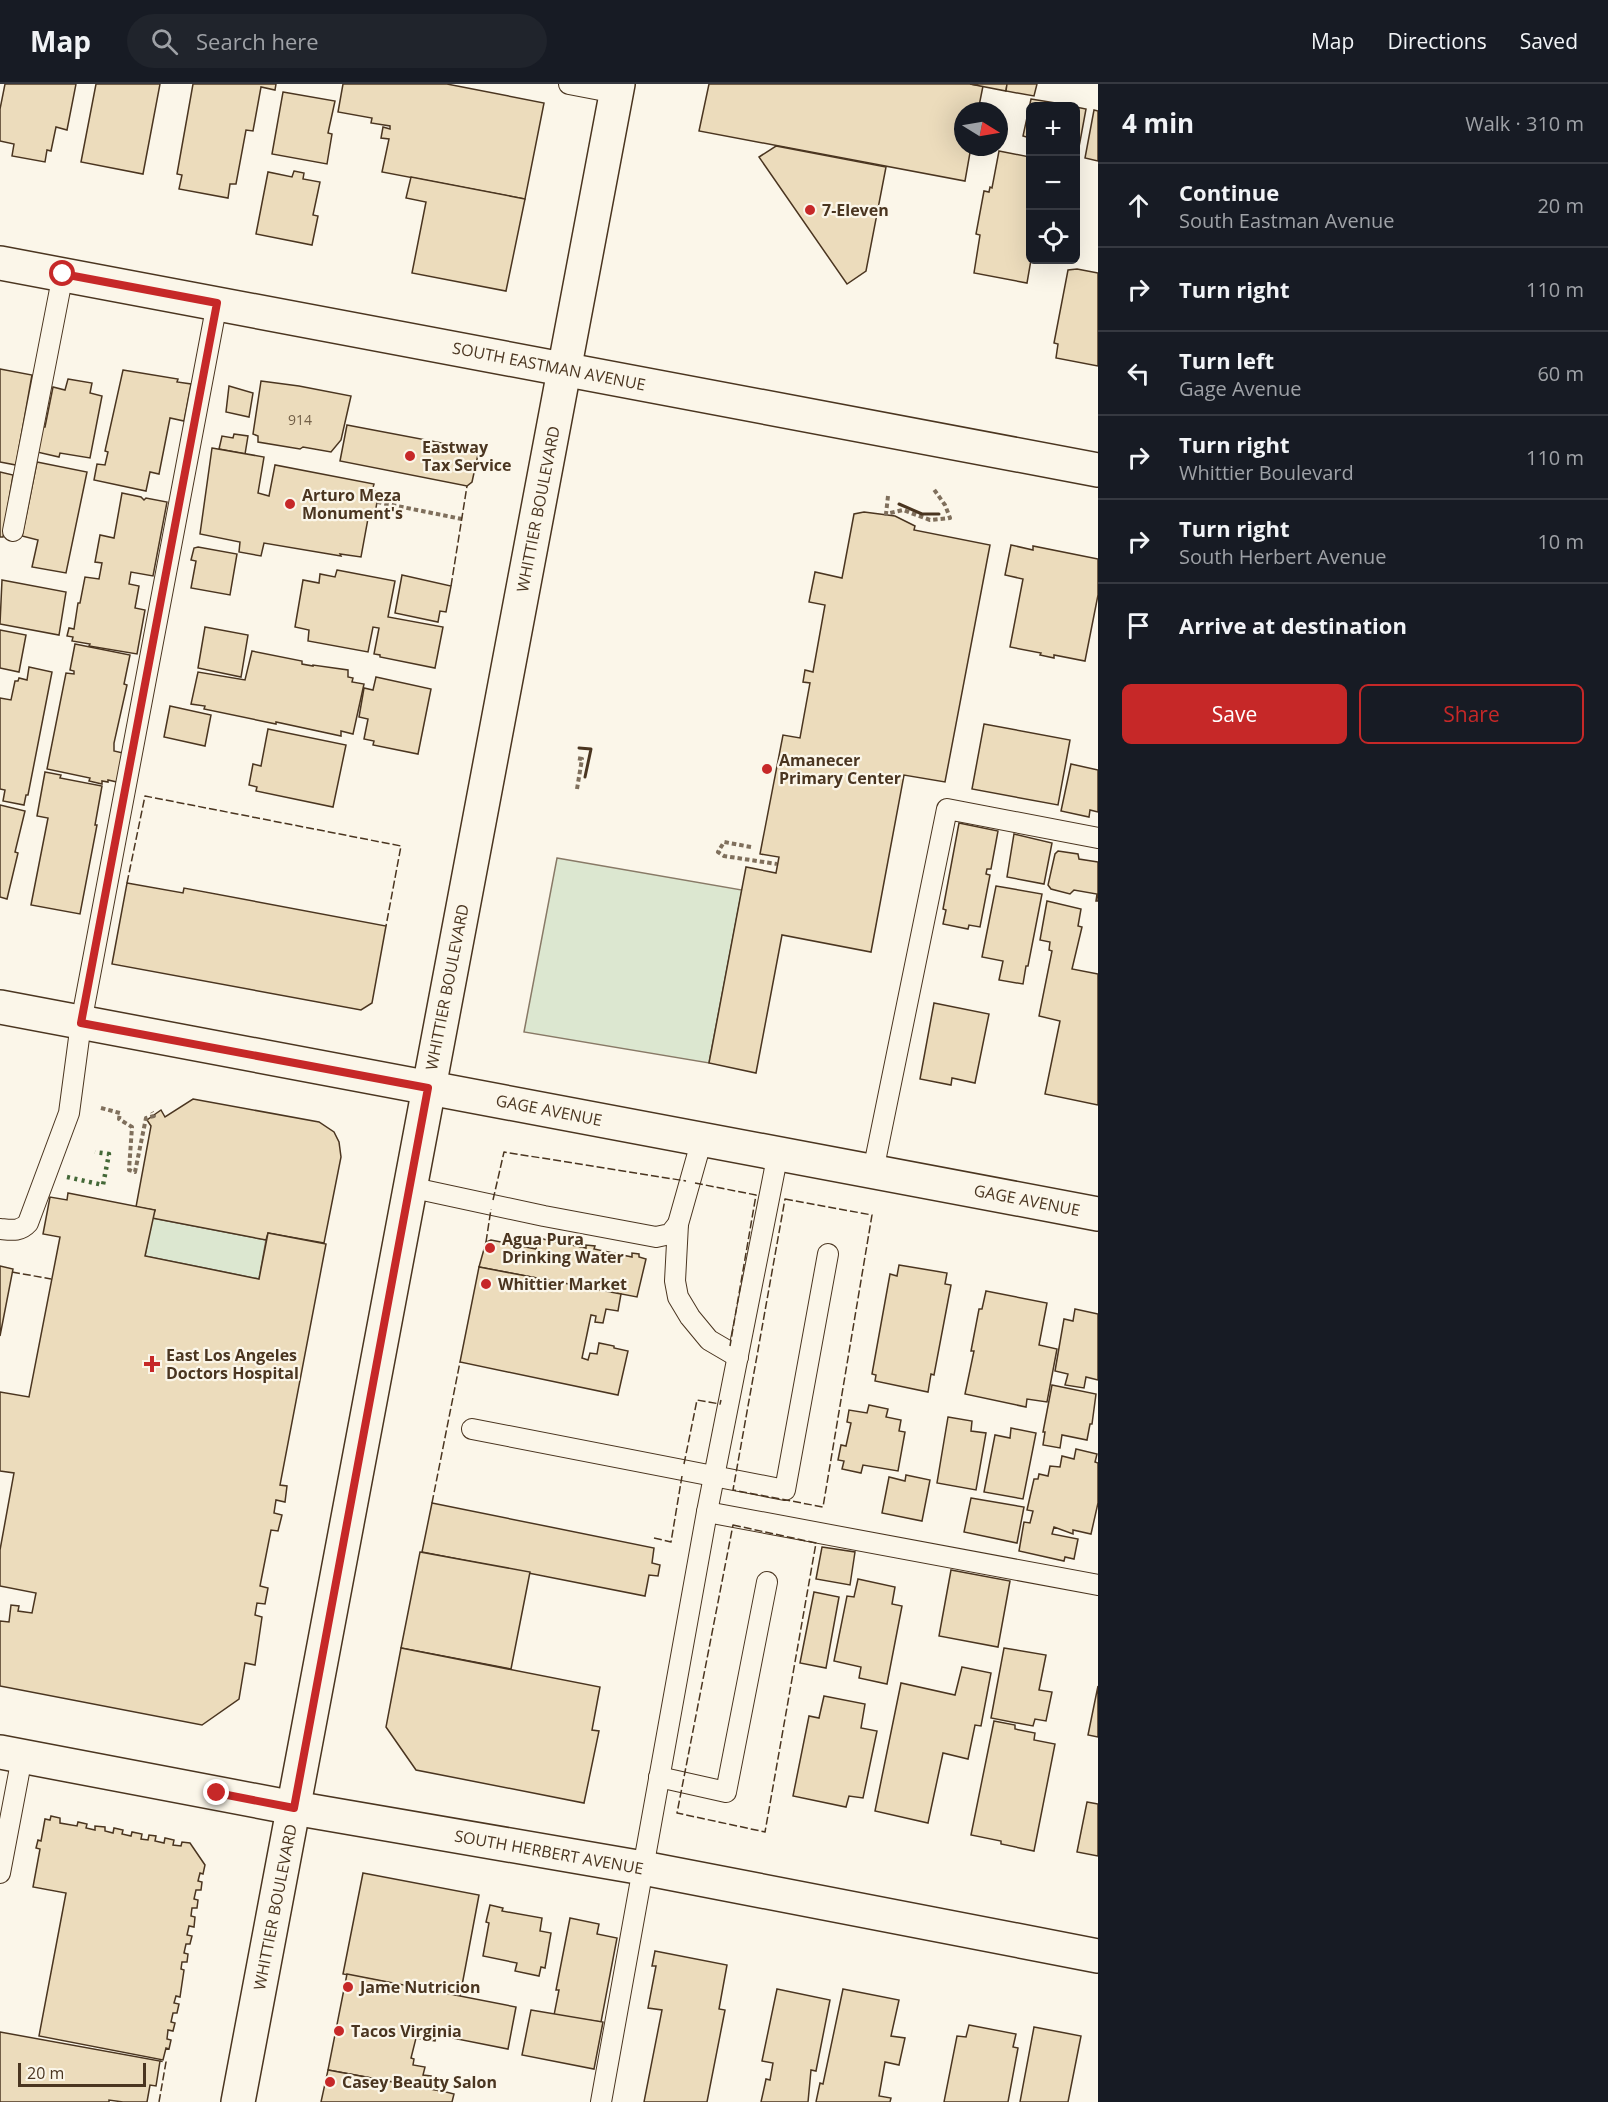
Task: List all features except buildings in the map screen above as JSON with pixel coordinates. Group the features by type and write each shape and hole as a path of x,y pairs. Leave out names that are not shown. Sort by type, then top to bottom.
{"street":[{"name":"WHITTIER BOULEVARD","path":"238,2102 617,89"},
{"name":"SOUTH EASTMAN AVENUE","path":"0,263 1098,470"},
{"name":"GAGE AVENUE","path":"0,1007 1098,1214"},
{"name":"SOUTH HERBERT AVENUE","path":"11,1754 294,1808 643,1868 1098,1956"}],"lane":[{"path":"569,84 617,89"},
{"path":"13,531 63,274"},
{"path":"0,1228 15,1231 28,1223 69,1113 81,1023 217,303"},
{"path":"873,1171 947,809 1098,838"},
{"path":"702,1139 678,1224 675,1281 678,1298 709,1340 738,1357"},
{"path":"601,2102 707,1512 778,1153"},
{"path":"409,1187 656,1237 670,1234 678,1224"},
{"path":"472,1429 785,1490 828,1254"},
{"path":"707,1512 1098,1585"},
{"path":"659,1777 726,1792 767,1582"},
{"path":"0,1873 11,1754"}],"path":[{"path":"888,496 886,514 903,510 930,520 950,518 945,505 933,488"},
{"path":"377,502 462,519"},
{"path":"577,758 582,759 577,789"},
{"path":"751,847 724,842 718,852 724,856 777,864"},
{"path":"98,1108 120,1113 120,1119 132,1127 129,1170 135,1172 146,1118 154,1116 152,1112"}],"green space":[{"path":"557,858 742,890 709,1063 524,1032"},
{"path":"152,1218 266,1240 259,1279 145,1256"}],"hedge":[{"path":"67,1177 103,1185 109,1154 95,1152"}],"fence":[{"path":"451,586 467,486"},
{"path":"127,883 145,796 401,846 386,926"},
{"path":"493,1200 504,1152 686,1181"},
{"path":"695,1183 756,1195 730,1346"},
{"path":"785,1199 872,1215 823,1507 733,1490 785,1199"},
{"path":"486,1242 491,1209"},
{"path":"12,1272 51,1279"},
{"path":"432,1503 460,1362"},
{"path":"684,1464 697,1400 720,1404 721,1400"},
{"path":"654,1538 671,1542 682,1476"},
{"path":"733,1525 816,1543 765,1832 677,1813 733,1525"},
{"path":"159,2102 166,2062 160,2061"}],"wall":[{"path":"899,504 922,514 939,514"},
{"path":"579,748 591,749 585,777"}],"place":[{"name":"7-Eleven","path":"810,210"},
{"name":"Eastway Tax Service","path":"410,456"},
{"name":"Arturo Meza Monument's","path":"290,504"},
{"name":"Amanecer Primary Center","path":"767,769"},
{"name":"Agua Pura Drinking Water","path":"490,1248"},
{"name":"Whittier Market","path":"486,1284"},
{"name":"East Los Angeles Doctors Hospital","path":"152,1364"},
{"name":"Jame Nutricion","path":"348,1987"},
{"name":"Tacos Virginia","path":"339,2031"},
{"name":"Casey Beauty Salon","path":"330,2082"}],"route":[{"path":"63,274 217,303 81,1023 428,1088 294,1808 217,1793"}]}
